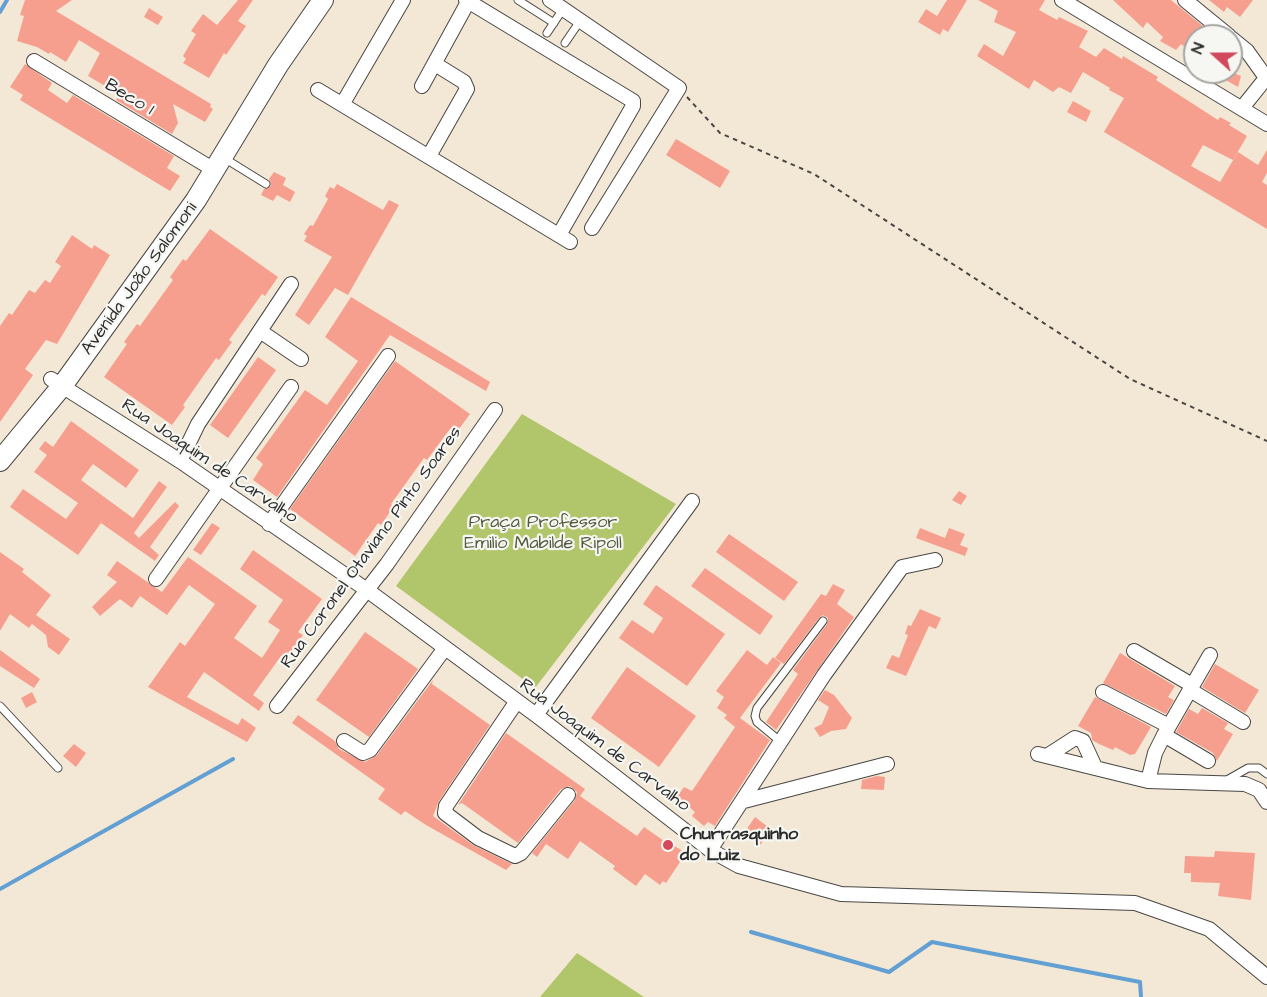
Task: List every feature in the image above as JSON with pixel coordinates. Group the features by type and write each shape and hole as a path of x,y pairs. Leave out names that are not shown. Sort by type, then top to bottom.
{"main road":[{"name":"Avenida João Salomoni","path":"0,460 215,162 323,0"}],"street":[{"path":"343,103 403,0"},
{"path":"550,0 679,88 592,228"},
{"path":"1062,0 1267,123"},
{"path":"1185,0 1214,24"},
{"path":"318,90 564,238 633,104 630,97 562,49 547,33 467,1 422,86"},
{"path":"1242,108 1266,78 1243,48"},
{"name":"Beco 1","path":"34,61 215,162"},
{"path":"429,156 467,89 464,82 435,64"},
{"path":"180,461 198,424 291,284"},
{"path":"260,331 301,358"},
{"path":"269,524 388,356"},
{"name":"Rua Joaquim de Carvalho","path":"57,383 180,461 367,590 536,715 710,850 739,866 841,894 1135,903 1209,929 1267,977"},
{"path":"156,579 291,387"},
{"name":"Rua Coronel Otaviano Pinto Soares","path":"277,706 367,590 495,410"},
{"path":"536,715 692,501"},
{"path":"710,850 824,675 902,567 935,561"},
{"path":"344,741 363,753 370,750 445,648"},
{"path":"1134,651 1243,722"},
{"path":"1148,781 1155,753 1210,655"},
{"path":"1103,692 1166,731 1208,761"},
{"path":"517,701 446,806 445,813 478,838 515,856 521,854 568,795"},
{"path":"1095,767 1083,741 1075,738 1042,755 1148,781 1245,784 1258,790 1267,802"},
{"path":"744,801 887,764"}],"lane":[{"path":"518,0 547,33 563,9"},
{"path":"562,49 580,21"},
{"path":"215,162 266,184"},
{"path":"781,742 757,722 755,716 757,708 823,621"},
{"path":"0,706 58,768"},
{"path":"1224,782 1248,768 1259,768 1267,774"}],"path":[{"path":"679,88 720,133 814,174 1130,379 1267,441"}],"green space":[{"name":"Praça Professor Emilio Mabilde Ripoll","path":"522,414 676,504 535,688 396,586"},
{"path":"577,953 644,997 540,997"}],"building":[{"path":"25,0 72,0 56,11 211,104 210,107 213,109 205,122 173,104 178,123 172,134 116,100 119,94 88,76 100,53 79,40 66,62 50,52 49,54 37,47 17,41 24,16 20,15"},
{"path":"238,0 253,0 238,21 246,26 226,55 224,53 209,78 183,63 186,59 183,56 196,34 191,31 203,14 217,25"},
{"path":"947,0 967,0 948,32 943,29 940,35 918,22 926,9 937,16"},
{"path":"978,0 1045,0 1039,10 1057,20 1059,17 1088,31 1079,47 1096,57 1104,48 1122,59 1123,56 1158,77 1156,80 1218,120 1220,117 1231,123 1229,125 1247,136 1233,160 1203,145 1191,166 1220,182 1238,152 1258,165 1267,150 1267,173 1262,182 1267,185 1267,229 1104,132 1124,98 1109,90 1110,88 1083,72 1071,93 1059,87 1053,92 1034,80 1029,89 977,56 984,44 1003,56 1016,32 994,22 998,11"},
{"path":"1113,0 1171,0 1200,24 1183,24 1183,46 1181,44 1176,50 1160,41 1163,37 1147,22 1143,28"},
{"path":"1209,0 1253,0 1240,17 1227,7 1224,12"},
{"path":"149,8 163,17 158,25 144,17"},
{"path":"25,64 52,83 48,90 67,103 73,95 174,156 167,168 180,176 170,191 20,100 23,95 10,87"},
{"path":"1073,101 1091,111 1086,122 1067,112"},
{"path":"676,139 730,171 720,188 666,155"},
{"path":"274,172 286,178 283,185 295,192 290,202 277,195 273,201 261,195 264,189 271,186 269,179"},
{"path":"337,184 383,210 389,200 399,205 348,295 335,288 309,325 295,315 332,257 304,241 307,236 304,234 310,225 313,226 328,199 325,196 330,187 334,189"},
{"path":"210,229 278,277 265,296 262,294 229,340 232,342 219,360 216,358 172,425 104,377 127,344 124,342 137,324 140,326 173,280 170,277 183,259 186,261"},
{"path":"72,235 92,249 94,245 110,255 57,344 46,340 25,369 33,375 0,422 0,326 9,313 12,315 29,290 35,293 45,280 50,283 61,266 55,262"},
{"path":"351,297 490,382 486,391 390,335 277,497 253,480 263,464 256,458 305,390 327,405 358,361 325,337"},
{"path":"258,357 276,370 228,438 210,425"},
{"path":"395,361 470,414 456,433 450,429 427,460 424,458 391,504 394,506 381,525 378,523 355,556 290,509"},
{"path":"71,421 139,470 126,488 93,464 81,480 133,518 159,481 167,487 134,533 139,538 175,502 179,506 150,547 159,555 155,561 101,523 78,555 10,507 23,489 66,519 78,503 34,472 47,455 39,449 45,441 53,447"},
{"path":"959,491 967,496 961,505 952,500"},
{"path":"212,523 220,528 201,555 193,550"},
{"path":"920,528 945,538 949,528 965,534 960,545 968,548 965,556 916,538"},
{"path":"729,534 798,582 784,601 716,552"},
{"path":"253,550 322,599 298,632 303,635 286,659 281,656 253,695 264,703 259,711 204,672 187,697 238,725 242,718 256,728 247,742 148,687 180,642 185,646 215,604 189,585 167,615 140,596 132,608 120,599 100,616 92,607 117,582 107,575 117,561 162,592 188,557 257,606 234,638 262,658 280,630 268,622 283,600 240,569"},
{"path":"0,552 24,569 22,572 51,595 36,615 70,639 59,655 48,647 46,635 32,624 29,628 10,614 0,631"},
{"path":"705,568 773,616 760,635 691,586"},
{"path":"833,584 845,590 837,604 854,617 776,730 766,722 798,674 793,670 827,624 828,618 823,615 819,618 784,664 775,658 821,594 826,596"},
{"path":"656,585 725,634 687,686 619,638 632,620 653,634 663,618 643,604"},
{"path":"920,609 941,618 936,629 929,626 906,676 886,668 892,655 899,658 908,635 905,634 908,625 911,626"},
{"path":"365,632 418,669 369,737 316,700"},
{"path":"0,650 40,679 34,688 0,666"},
{"path":"747,650 767,665 773,657 781,663 740,718 770,740 715,826 708,822 704,826 692,816 695,812 677,797 684,787 692,791 735,727 724,718 727,715 717,708 724,697 716,691"},
{"path":"1120,653 1175,686 1168,697 1174,700 1166,714 1103,683"},
{"path":"1215,664 1259,690 1245,713 1202,687"},
{"path":"627,667 696,716 659,767 591,718"},
{"path":"433,680 432,684 490,725 439,801 433,816 473,845 512,864 506,870 405,811 401,815 378,799 385,789 292,723 298,715 335,741 339,749 365,762 377,755"},
{"path":"825,690 834,695 852,718 846,729 831,731 820,737 814,728 822,724 829,707 818,700"},
{"path":"32,692 37,702 26,708 21,698"},
{"path":"1095,697 1151,727 1135,754 1130,755 1115,747 1113,750 1099,744 1092,740 1091,733 1078,726"},
{"path":"1202,708 1228,723 1224,729 1233,734 1217,761 1213,753 1176,732 1189,709 1198,714"},
{"path":"506,733 585,789 580,796 637,836 644,827 686,853 666,883 663,881 660,885 645,874 636,886 613,869 615,866 580,841 568,859 546,844 537,857 532,853 575,800 577,792 570,786 561,789 518,843 462,803 458,805"},
{"path":"74,744 86,753 76,767 63,756"},
{"path":"877,776 885,777 884,790 861,789 862,780"},
{"path":"755,817 772,830 760,845 744,833"},
{"path":"1215,851 1255,853 1251,900 1218,896 1220,883 1191,882 1191,873 1184,873 1185,856 1214,857"}],"waterway":[{"path":"0,12 7,0"},
{"path":"0,889 233,759"},
{"path":"751,932 889,972 932,942 1140,982 1141,997"}],"place":[{"name":"Churrasquinho do Luiz","path":"668,845"}]}
